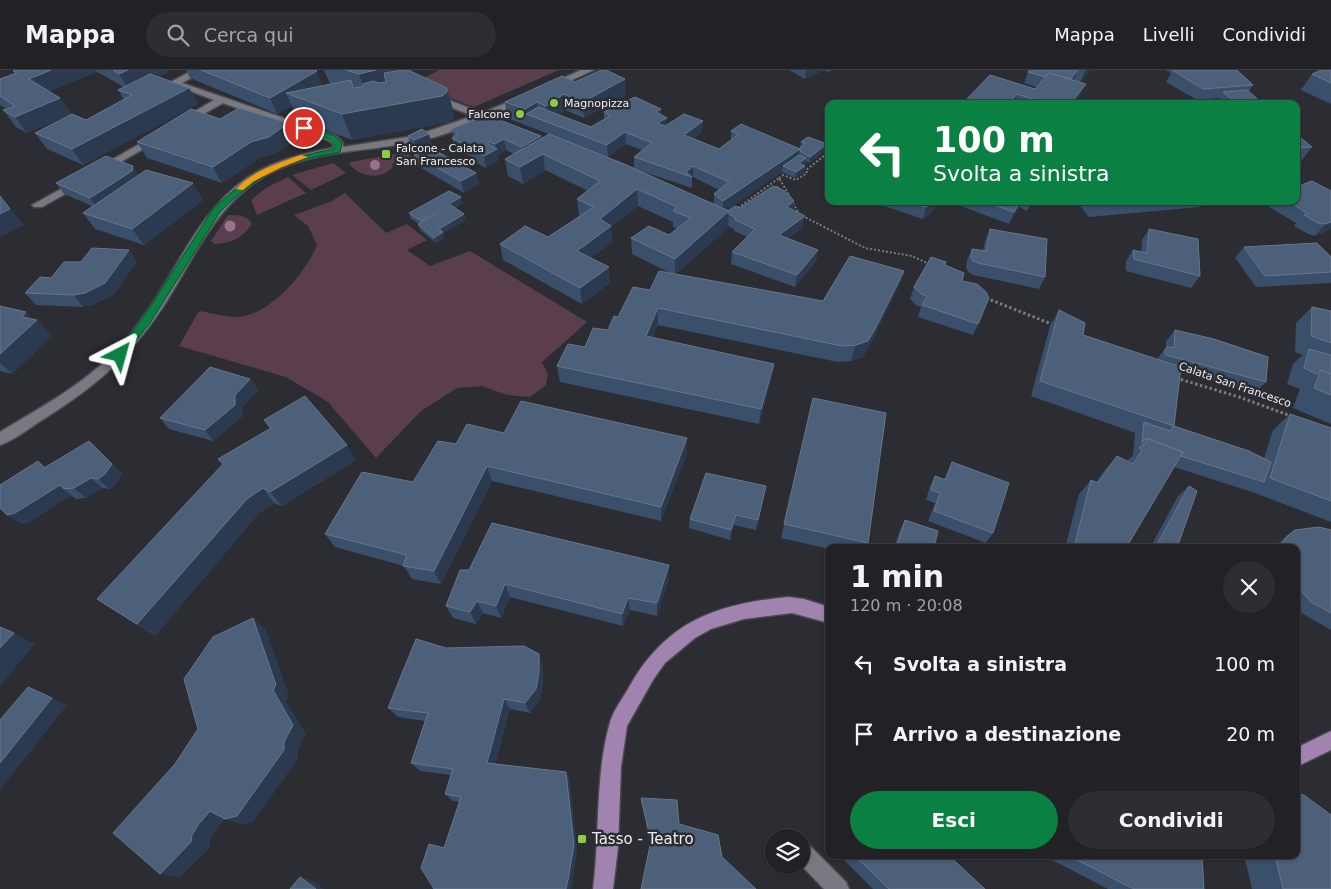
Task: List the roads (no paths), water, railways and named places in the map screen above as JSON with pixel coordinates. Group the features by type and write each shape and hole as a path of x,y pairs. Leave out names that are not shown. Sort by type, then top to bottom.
{"main road":[{"path":"603,889 608,862 609,793 618,724 641,682 658,658 678,640 702,623 740,610 797,605 825,614"},
{"path":"1300,756 1331,740"}],"street":[{"path":"200,70 174,83 332,138 338,143 338,151"},
{"path":"0,439 93,380 120,355 147,321 216,210 252,180 279,165 302,157 413,140 446,131 589,70"},
{"path":"425,94 495,121"},
{"path":"38,205 223,99"},
{"path":"810,860 839,889"}],"place":[{"name":"Magnopizza","path":"554,103"},
{"name":"Falcone","path":"520,114"},
{"name":"Falcone - Calata San Francesco","path":"386,154"},
{"name":"Tasso - Teatro","path":"582,839"}]}
